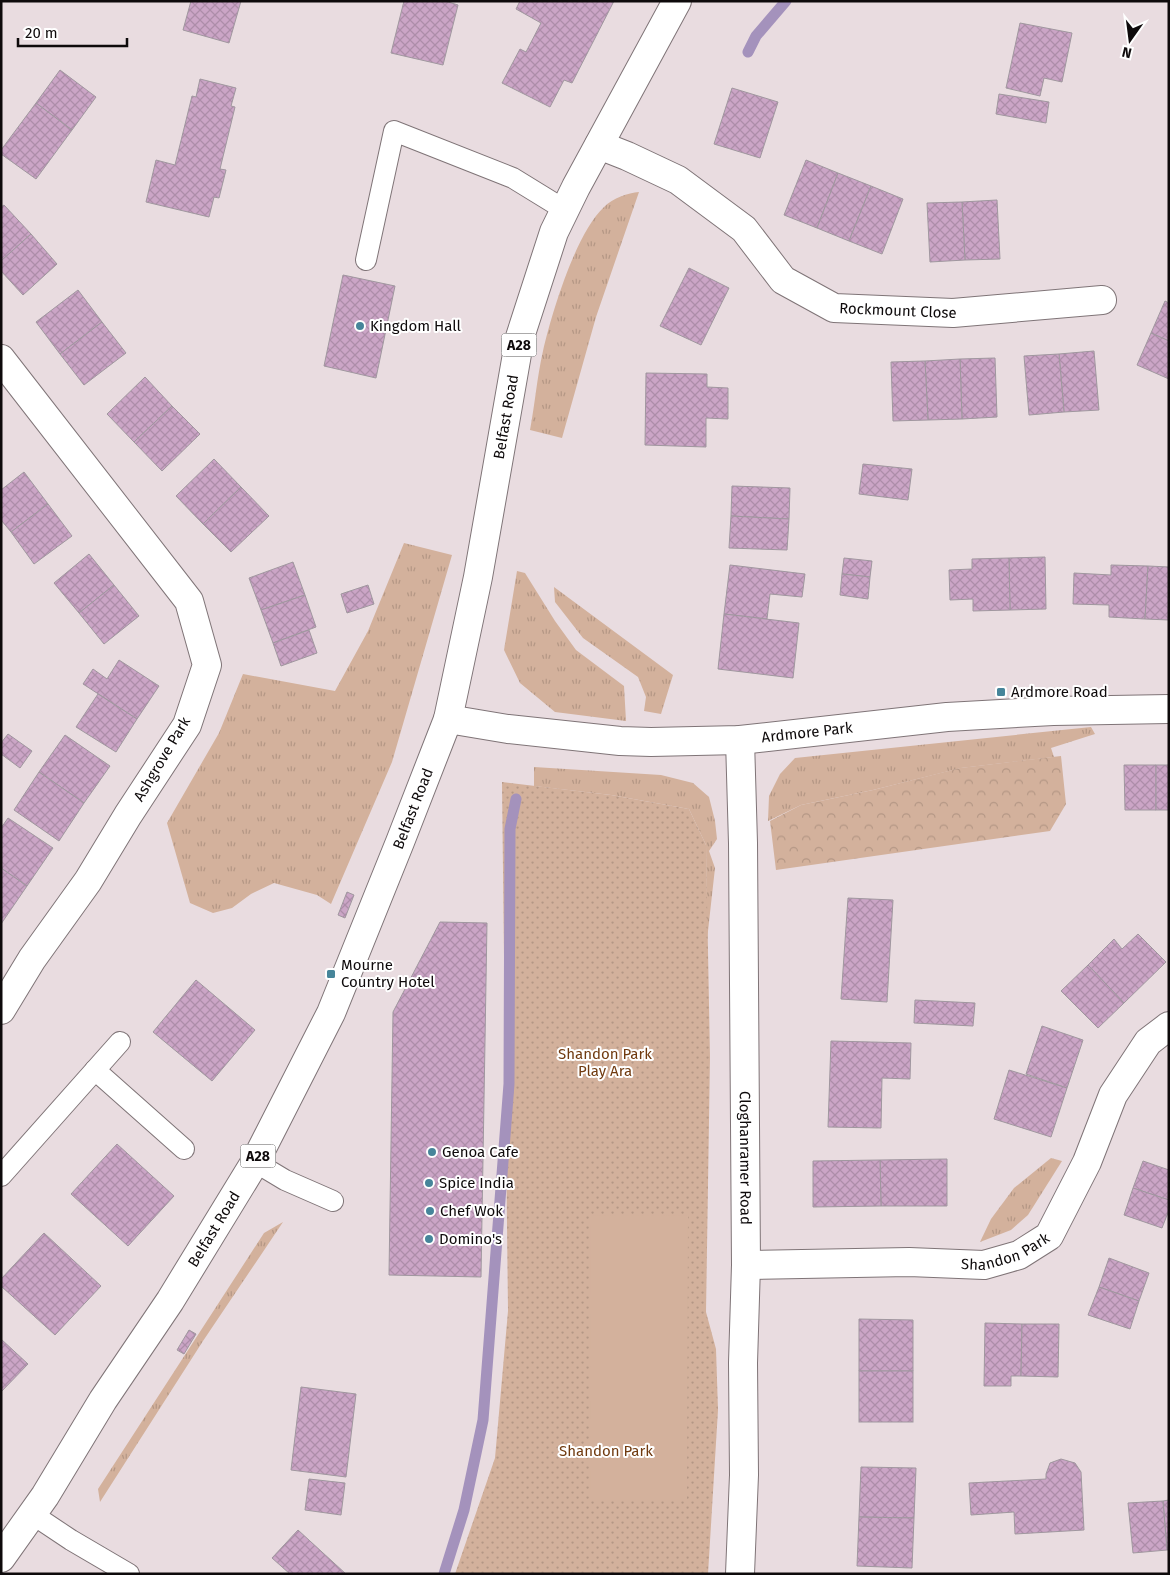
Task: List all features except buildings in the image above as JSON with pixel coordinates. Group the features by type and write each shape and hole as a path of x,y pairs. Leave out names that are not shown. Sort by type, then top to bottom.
{"main road":[{"name":"Belfast Road","path":"1,1558 32,1514 103,1400 170,1301 254,1162 331,1013 448,719 478,577 520,338 554,232 564,210 677,1"},
{"name":"Rockmount Close","path":"599,145 678,180 744,229 783,280 834,308 953,313 1102,300"},
{"name":"Ashgrove Park","path":"1,359 189,601 207,665 187,725 88,880 32,959 1,1010"},
{"name":"Ardmore Park","path":"448,719 508,729 620,741 651,742 740,740 947,717 1052,711 1169,709"},
{"name":"Cloghanramer Road","path":"740,740 743,852 746,1266 743,1362 744,1475 740,1574"},
{"name":"Shandon Park","path":"746,1266 909,1262 984,1264 1020,1255 1050,1236 1087,1162 1114,1095 1148,1042 1169,1026"}],"lane":[{"path":"366,260 394,131 513,178 564,210"},
{"path":"1,1176 120,1042"},
{"path":"95,1070 184,1148"},
{"path":"254,1162 285,1180 333,1201"},
{"path":"32,1514 129,1574"}],"green space":[{"path":"639,192 596,317 562,438 530,430 539,371 547,335 566,274 575,254 584,235 604,207 621,196"},
{"path":"404,543 452,555 392,762 331,904 317,895 274,883 251,894 232,908 213,913 190,903 167,823 219,733 243,674 335,691 368,631"},
{"path":"517,571 525,573 576,650 624,686 626,721 555,712 520,683 504,650"},
{"path":"554,587 673,675 661,714 644,711 646,697 638,677 583,638 555,602"},
{"path":"1091,727 1095,734 1051,748 1054,757 961,768 873,790 801,805 768,821 769,796 780,774 795,758"},
{"path":"1061,756 1066,804 1050,831 776,870 770,821 801,805 873,790 960,768"},
{"path":"534,767 661,775 693,783 709,797 717,839 709,851 715,868 707,940 706,845 689,809 611,795 534,786"},
{"name":"Shandon Park","path":"502,782 611,795 689,809 706,845 710,1057 706,1312 716,1349 718,1410 708,1574 455,1574 495,1458 508,1311"},
{"path":"1051,1158 1062,1161 1028,1215 1011,1230 980,1242 991,1219 1014,1188"},
{"path":"688,1215 687,1499 590,1499 591,1216"},
{"path":"283,1222 203,1341 100,1502 98,1489 264,1233"}],"waterway":[{"path":"748,52 756,36 786,1"},
{"path":"444,1574 464,1510 483,1420 509,1084 510,829 516,799"}],"place":[{"name":"Kingdom Hall","path":"360,326"},
{"name":"Ardmore Road","path":"1001,692"},
{"name":"Mourne Country Hotel","path":"331,974"},
{"name":"Genoa Cafe","path":"432,1152"},
{"name":"Spice India","path":"429,1183"},
{"name":"Chef Wok","path":"430,1211"},
{"name":"Domino's","path":"429,1239"}],"park label":[{"name":"Shandon Park Play Ara","path":"605,1062"}]}
